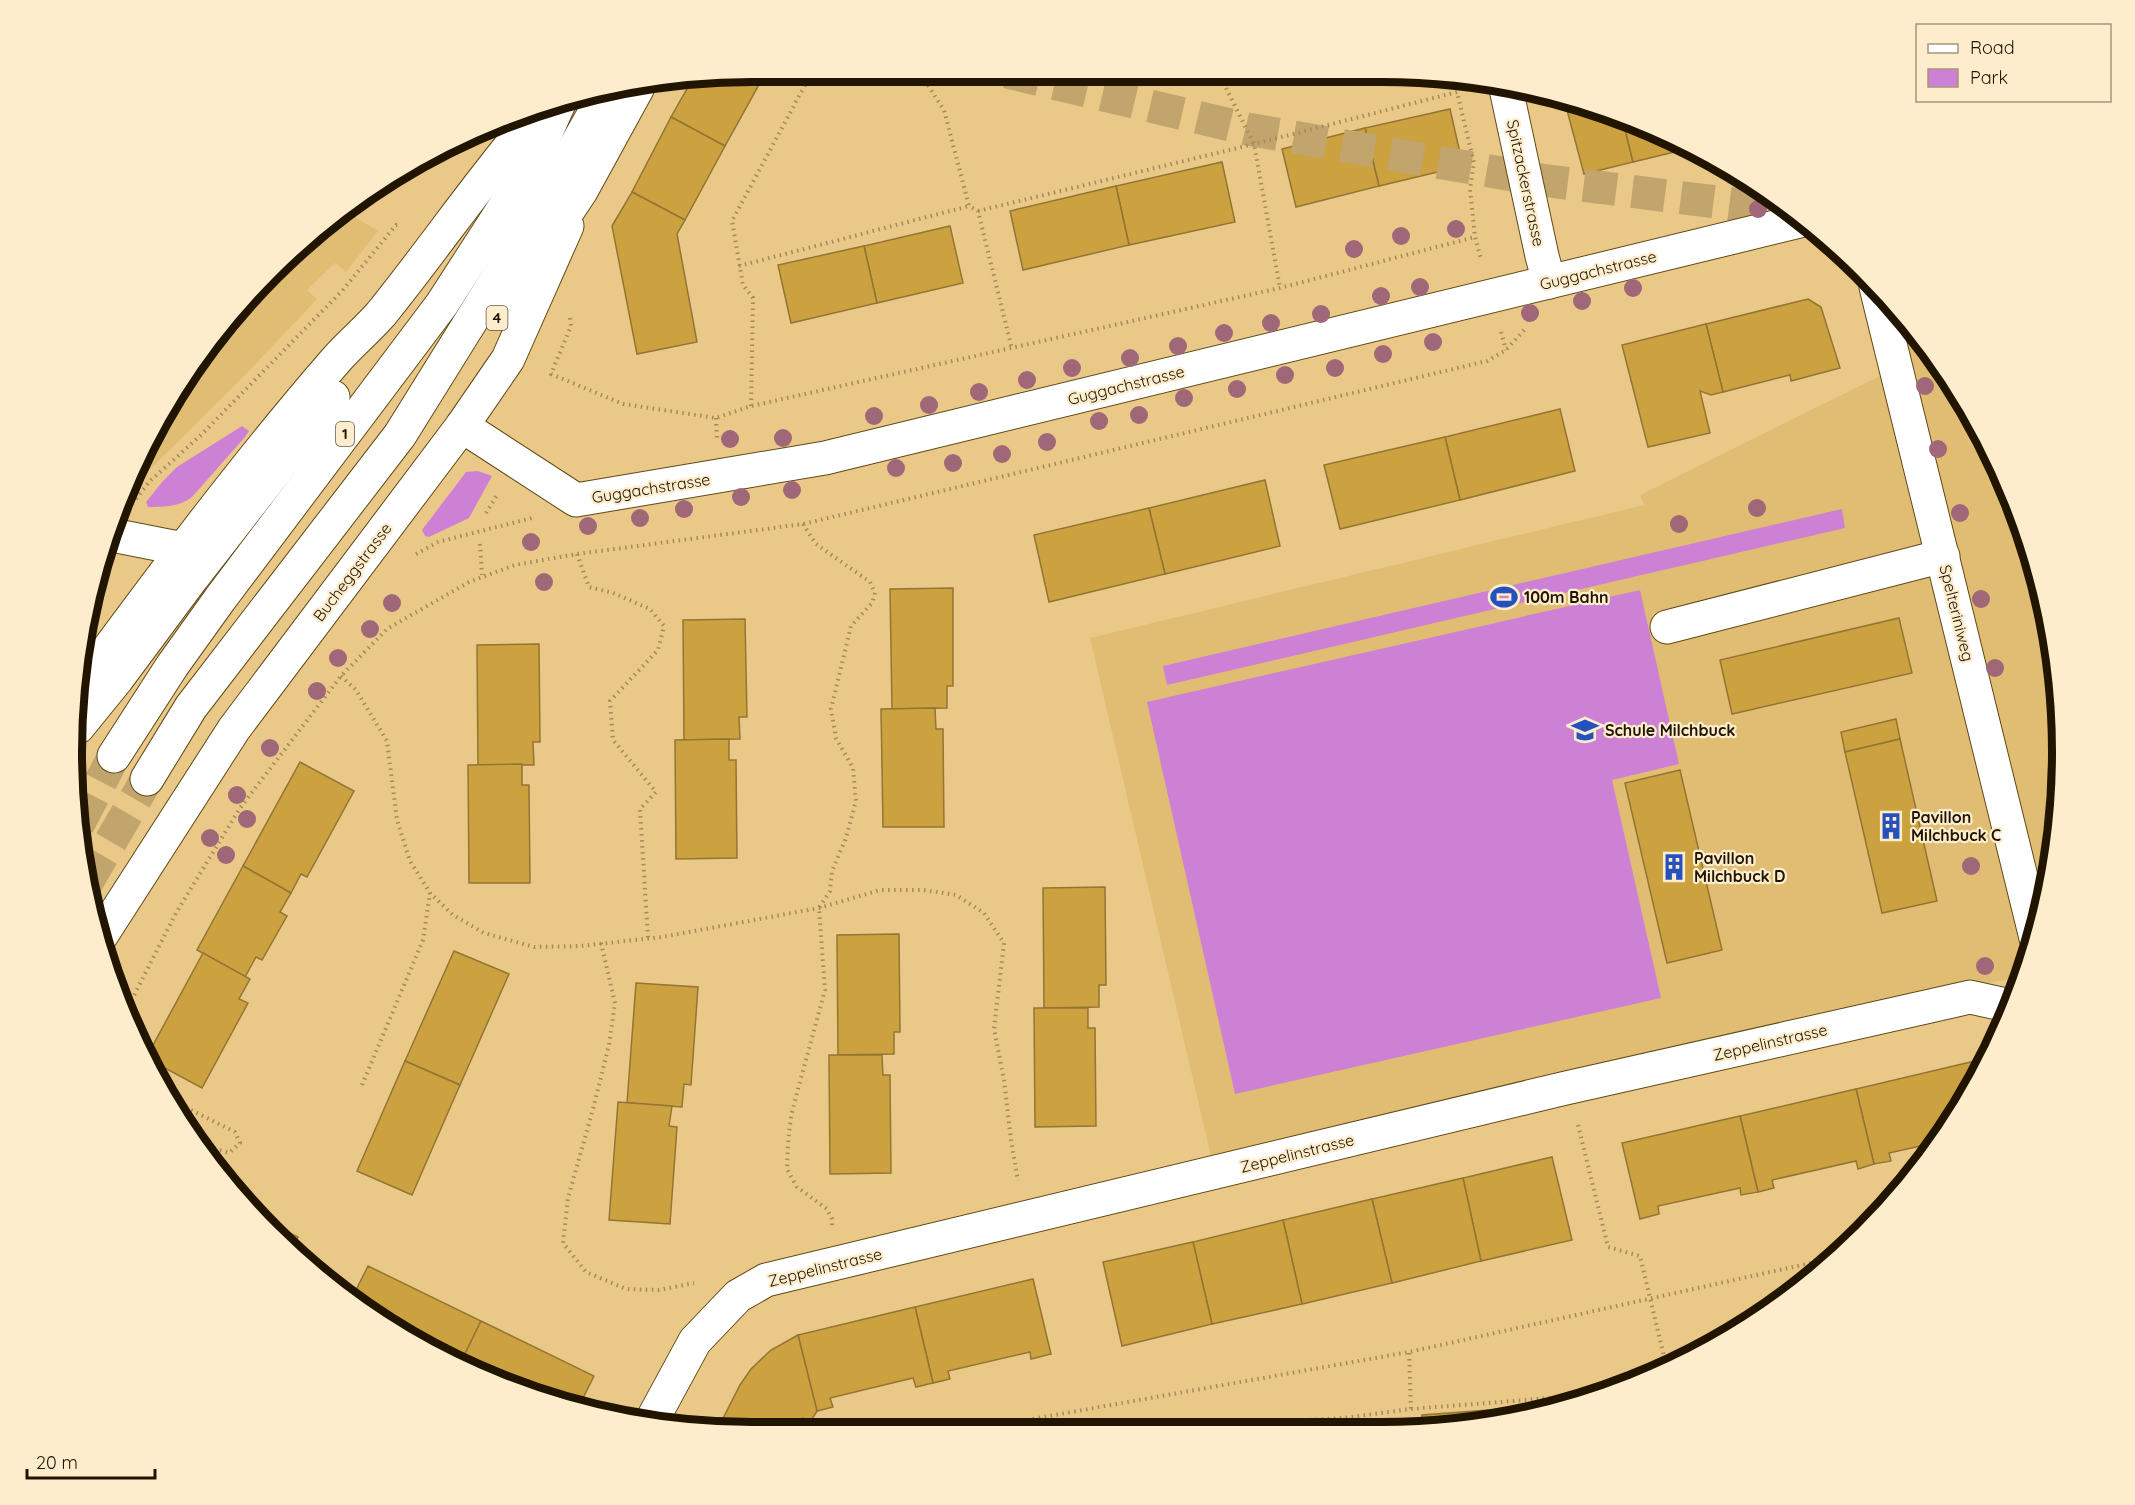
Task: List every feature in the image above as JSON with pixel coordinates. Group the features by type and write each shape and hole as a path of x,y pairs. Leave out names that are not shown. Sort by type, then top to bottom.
{"street":[{"name":"4","path":"400,435 492,324 581,191 635,93"},
{"name":"Spitzackerstrasse","path":"1507,94 1549,282"},
{"path":"147,778 191,707 400,435 535,218 602,100"},
{"name":"1","path":"114,756 172,666 220,599 442,304 531,166 555,112"},
{"path":"87,677 183,549 338,358 380,316 510,143 531,120"},
{"name":"Bucheggstrasse","path":"106,928 234,729 462,426 508,359 558,249 581,191"},
{"name":"Guggachstrasse","path":"462,426 576,500 825,458 1791,222"},
{"name":"Spelteriniweg","path":"1881,305 2032,920"},
{"path":"83,720 364,356 380,316"},
{"path":"118,536 183,549"},
{"path":"1667,627 1943,556"},
{"name":"Zeppelinstrasse","path":"655,1415 694,1341 738,1296 766,1280 1554,1091 1970,997 2003,1004"}],"path":[{"path":"750,406 753,298 743,285 732,221 807,82"},
{"path":"926,82 944,110 969,206"},
{"path":"1223,82 1254,144 1280,288"},
{"path":"739,266 969,206 978,211 1457,92 1474,163 1470,189 1475,237 1481,259"},
{"path":"978,211 1012,349"},
{"path":"131,507 149,482 200,436 342,291 396,225"},
{"path":"571,326 551,374 622,404 716,418 750,406 1280,288 1475,237"},
{"path":"131,1001 176,913 240,808 341,676 387,629 482,575 515,565 577,554 803,524 1487,361 1506,350 1528,327"},
{"path":"409,558 438,542 542,516 576,500"},
{"path":"803,524 816,544 870,582 875,593 872,603 851,626 831,709 836,738 853,768 856,801 846,838 832,871 830,891 819,908 825,990 791,1116 788,1169 797,1187 827,1209 832,1219 832,1228"},
{"path":"480,544 482,575"},
{"path":"577,554 589,587 613,592 650,609 664,626 658,650 610,701 613,740 656,792 640,809 648,938"},
{"path":"341,676 356,690 387,741 397,820 410,861 430,893 453,915 484,933 534,947 580,946 648,938 819,908 880,890 924,890 956,895 984,913 1004,943 994,1029 1019,1182"},
{"path":"362,1085 423,940 430,893"},
{"path":"601,943 615,1003 607,1055 567,1198 563,1243 586,1272 626,1289 659,1290 702,1280"},
{"path":"183,1106 235,1132 240,1143 229,1153 212,1148"},
{"path":"1576,1115 1608,1247 1640,1256 1665,1359"},
{"path":"1013,1422 1409,1353 1817,1262"},
{"path":"1409,1353 1411,1409"},
{"path":"1266,1422 1344,1418 1411,1409 1567,1397"},
{"path":"1344,1418 1344,1422"}],"shaded area":[{"path":"352,216 378,231 346,272 335,263 307,290 317,299 243,377 143,476 172,417 195,380 249,311 279,279"},
{"name":"Schule Milchbuck","path":"1903,332 1940,380 1983,456 2017,537 2040,622 2051,709 2051,796 2040,883 2030,926 2013,979 1953,989 1212,1161 1090,638 1644,505 1640,495 1910,361"}],"green space":[{"path":"242,426 249,431 245,437 192,497 177,505 148,507 146,502 177,467"},
{"path":"478,471 492,476 469,518 429,537 425,536 422,530 466,472"},
{"name":"100m Bahn","path":"1842,509 1845,528 1167,685 1163,666"},
{"path":"1640,590 1679,764 1612,780 1661,998 1235,1094 1147,702"}],"building":[{"path":"760,82 725,146 671,117 689,86"},
{"path":"1450,109 1463,166 1379,186 1365,128"},
{"path":"1567,110 1598,118 1625,128 1633,162 1584,174"},
{"path":"671,117 725,146 685,220 632,192"},
{"path":"1365,128 1379,186 1296,207 1282,149"},
{"path":"1625,128 1677,151 1633,162"},
{"path":"1222,162 1235,222 1129,245 1116,186"},
{"path":"1116,186 1129,245 1023,270 1010,211"},
{"path":"632,192 685,220 677,234 697,342 637,354 612,226"},
{"path":"950,226 963,283 877,303 864,246"},
{"path":"864,246 877,303 791,323 778,265"},
{"path":"1808,299 1821,307 1840,368 1791,381 1790,375 1723,392 1706,324"},
{"path":"1706,324 1723,392 1711,395 1700,391 1710,433 1648,447 1622,345"},
{"path":"1560,409 1575,471 1460,500 1445,437"},
{"path":"1445,437 1460,500 1340,529 1324,465"},
{"path":"1265,480 1280,546 1165,574 1149,508"},
{"path":"1149,508 1165,574 1049,602 1034,535"},
{"path":"953,588 953,686 947,686 947,708 892,709 890,589"},
{"path":"1899,618 1912,673 1732,714 1720,660"},
{"path":"745,619 747,717 739,717 740,739 684,740 683,620"},
{"path":"539,644 540,742 533,742 534,765 478,765 477,645"},
{"path":"935,708 936,729 943,729 944,827 883,827 881,709"},
{"path":"1896,719 1900,739 1845,752 1841,732"},
{"path":"729,739 729,760 736,760 737,858 676,859 675,740"},
{"name":"Pavillon Milchbuck C","path":"1900,739 1937,901 1882,913 1845,752"},
{"path":"300,762 354,791 307,877 301,874 291,893 243,866"},
{"path":"522,764 522,785 529,785 530,883 469,883 468,765"},
{"name":"Pavillon Milchbuck D","path":"1680,770 1722,950 1667,963 1625,783"},
{"path":"243,866 291,893 280,912 287,916 262,960 256,957 245,977 197,950"},
{"path":"1105,887 1106,985 1099,985 1099,1007 1044,1008 1043,888"},
{"path":"899,934 900,1032 894,1032 894,1054 838,1055 837,935"},
{"path":"454,951 509,974 460,1085 405,1061"},
{"path":"203,953 250,979 239,999 248,1003 202,1088 161,1066 151,1048"},
{"path":"636,983 698,987 691,1085 684,1084 682,1107 627,1103"},
{"path":"1034,1008 1088,1008 1088,1028 1095,1028 1096,1126 1035,1127"},
{"path":"829,1055 882,1055 883,1075 890,1075 891,1173 830,1174"},
{"path":"405,1061 460,1085 412,1195 357,1171"},
{"path":"1975,1061 1976,1063 1963,1088 1925,1145 1889,1153 1891,1161 1874,1164 1856,1089"},
{"path":"1856,1089 1874,1164 1858,1169 1856,1161 1772,1180 1774,1188 1758,1192 1740,1116"},
{"path":"618,1102 672,1106 669,1126 677,1127 670,1224 609,1220"},
{"path":"1740,1116 1758,1192 1741,1195 1740,1188 1658,1206 1659,1214 1640,1219 1622,1143"},
{"path":"1552,1157 1572,1240 1481,1261 1463,1178"},
{"path":"1463,1178 1481,1261 1392,1283 1372,1199"},
{"path":"1372,1199 1392,1283 1302,1304 1283,1220"},
{"path":"1283,1220 1302,1304 1212,1324 1193,1242"},
{"path":"282,1229 298,1237 296,1242"},
{"path":"1193,1242 1212,1324 1122,1346 1103,1262"},
{"path":"368,1266 481,1321 464,1356 417,1333 355,1292"},
{"path":"1033,1279 1051,1354 1031,1359 1030,1352 948,1371 950,1379 933,1383 915,1307"},
{"path":"915,1307 933,1383 916,1387 913,1378 830,1398 833,1407 817,1411 798,1335"},
{"path":"481,1321 594,1376 582,1401 537,1387 464,1356"},
{"path":"798,1335 817,1411 810,1422 803,1418 801,1422 721,1421 751,1369 771,1350"},
{"path":"1525,1407 1470,1417 1426,1421 1423,1421 1422,1415"}],"tunnel":[{"path":"1049,82 1247,129 1541,180 1774,209"},
{"path":"85,811 114,756"},
{"path":"93,872 147,779"}],"place":[{"name":"100m Bahn","path":"1504,597"},
{"name":"Schule Milchbuck","path":"1585,730"},
{"name":"Pavillon Milchbuck C","path":"1891,826"},
{"name":"Pavillon Milchbuck D","path":"1674,867"}]}
